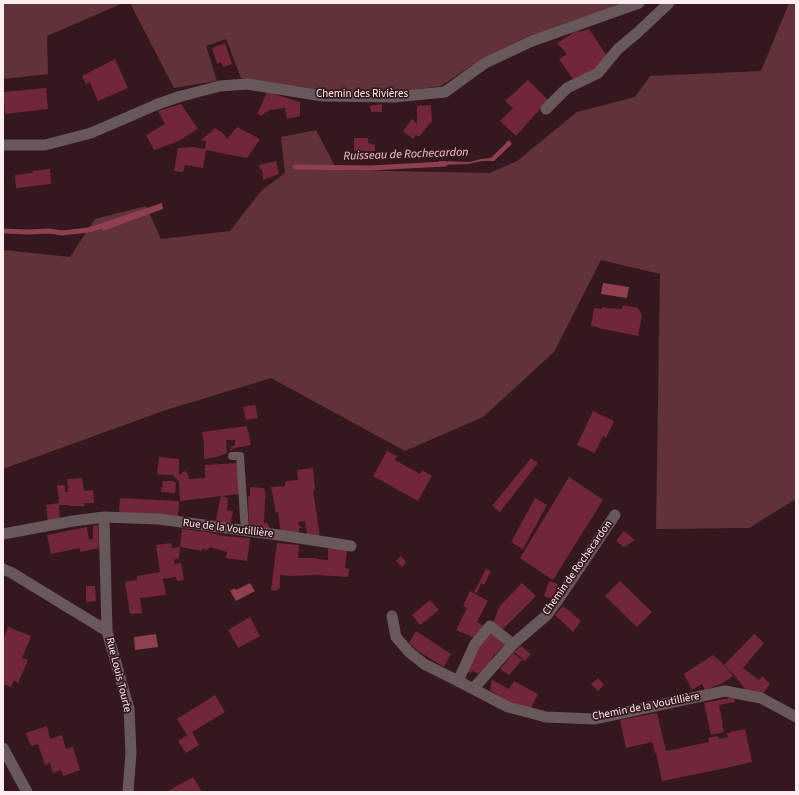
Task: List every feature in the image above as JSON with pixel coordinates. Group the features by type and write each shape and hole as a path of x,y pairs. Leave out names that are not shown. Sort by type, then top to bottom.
{"street":[{"name":"Chemin des Rivières","path":"3,145 44,145 92,133 158,104 220,86 247,84 323,96 394,97 444,92 485,63 532,41 639,3"},
{"path":"546,109 567,88 598,73 618,49 669,3"},
{"name":"Chemin de Rochecardon","path":"473,689 513,644 547,615 615,515"},
{"path":"104,517 107,631"},
{"name":"Rue de la Voutillière","path":"3,534 73,521 104,517 159,519 351,546"},
{"name":"Rue Louis Tourte","path":"3,569 107,631 129,709 131,753 128,792"},
{"path":"392,616 396,637 409,652 424,664 473,689"},
{"path":"458,681 475,644 490,626 513,644"},
{"name":"Chemin de la Voutillière","path":"473,689 508,708 546,717 594,719 725,691 761,698 796,717"},
{"path":"3,748 27,792"}],"lane":[{"path":"232,456 240,456 245,531"}],"shaded area":[{"path":"3,3 123,3 47,36 48,74 3,79"},
{"path":"130,3 624,3 529,36 483,58 441,86 394,92 329,91 241,78 226,39 206,46 217,81 174,88"},
{"path":"789,3 796,3 796,499 749,528 656,529 660,274 601,260 554,352 483,417 405,451 271,378 163,411 3,469 3,250 70,257 95,219 146,206 161,239 230,231 261,191 285,173 281,137 316,130 337,170 490,173 517,161 577,112 635,97 650,76 761,71"},
{"path":"509,140 512,144 494,161 439,165 439,161 470,162 491,158"},
{"path":"162,203 163,209 103,231 102,223"},
{"path":"603,283 629,287 627,298 601,294"},
{"path":"250,583 255,591 236,601 230,591 235,588 236,590"},
{"path":"156,634 158,647 135,650 134,637"}],"building":[{"path":"589,29 607,56 601,64 573,79 559,59 567,54 557,43 578,30 579,32"},
{"path":"225,43 232,64 223,67 221,62 217,64 212,48"},
{"path":"115,59 128,88 98,101 90,82 86,84 82,76"},
{"path":"528,80 548,100 516,136 500,121 513,108 505,101"},
{"path":"46,88 48,109 5,114 3,92"},
{"path":"267,92 300,102 300,116 287,119 285,108 270,110 261,116 257,113"},
{"path":"181,104 198,129 179,141 154,150 146,135 165,124 158,111"},
{"path":"382,104 382,112 371,112 370,106"},
{"path":"431,105 432,122 419,137 416,135 413,139 403,131 412,119 417,124 417,106"},
{"path":"237,127 260,139 247,158 206,150 203,168 185,165 183,172 174,171 178,148 194,147 205,149 206,141 201,140 215,128 223,133 227,139"},
{"path":"354,138 368,138 368,143 375,145 375,151 354,151"},
{"path":"276,161 279,174 263,180 262,169 260,170 259,165"},
{"path":"50,169 51,184 16,188 15,175"},
{"path":"623,305 638,308 642,315 638,336 591,326 594,308 602,309 602,307 622,309"},
{"path":"255,405 258,418 246,420 243,407"},
{"path":"593,411 614,421 606,438 603,436 595,453 577,445"},
{"path":"247,426 251,445 235,448 230,451 231,447 235,445 235,440 226,440 227,453 217,457 204,459 202,432"},
{"path":"387,451 397,456 395,460 420,474 422,470 432,476 418,501 373,476"},
{"path":"159,457 179,459 179,475 186,470 189,479 205,478 205,465 238,463 239,494 180,501 179,482 173,475 157,474"},
{"path":"531,458 538,463 500,512 492,506"},
{"path":"313,468 315,489 313,490 320,537 307,535 305,521 298,522 299,526 302,528 299,528 299,532 281,533 278,512 276,513 271,487 285,486 287,481 298,480 297,470"},
{"path":"569,477 603,500 553,580 520,558"},
{"path":"82,478 84,491 93,490 94,503 84,503 85,506 59,505 60,520 48,523 46,505 59,503 57,485 65,485 65,492 68,492 67,479"},
{"path":"163,481 173,481 176,483 175,493 161,492"},
{"path":"250,487 264,488 266,498 264,523 267,523 270,530 249,526 248,496 250,496"},
{"path":"221,496 228,498 227,510 233,511 230,526 215,524"},
{"path":"120,498 178,501 178,519 119,513"},
{"path":"535,498 547,505 523,549 511,542"},
{"path":"98,525 99,548 81,552 79,548 51,554 47,535 87,527 89,540 93,539 93,526"},
{"path":"182,529 208,532 223,536 250,538 247,561 226,558 227,552 210,547 207,550 202,549 202,551 180,547"},
{"path":"624,531 635,540 624,547 616,541"},
{"path":"171,543 172,548 180,547 179,558 174,560 174,564 181,563 184,580 177,581 176,577 163,579 166,595 140,598 142,613 130,614 125,582 137,580 137,576 160,572 156,545"},
{"path":"277,543 299,545 298,558 317,558 328,560 328,548 347,550 345,568 349,569 348,577 280,575 280,588 276,591 271,590"},
{"path":"401,556 406,562 402,567 396,561"},
{"path":"486,569 491,571 484,585 481,583 477,593 474,592"},
{"path":"549,581 558,584 552,599 544,596"},
{"path":"620,581 652,612 637,627 605,596"},
{"path":"522,583 536,596 500,632 492,626 499,607"},
{"path":"86,586 95,586 96,601 86,602"},
{"path":"470,591 488,601 477,622 485,627 477,639 456,630 467,608 463,606"},
{"path":"430,600 439,610 420,625 412,615"},
{"path":"563,606 581,621 573,632 555,615"},
{"path":"250,617 260,636 238,648 228,630"},
{"path":"8,627 31,636 22,658 28,660 18,683 14,680 11,687 3,684 3,640"},
{"path":"416,631 451,654 444,667 418,651 409,643"},
{"path":"491,632 505,644 495,655 494,654 491,661 478,674 472,670 470,673 466,671 477,651"},
{"path":"754,634 764,643 743,668 759,680 762,676 770,684 761,696 747,691 724,665"},
{"path":"521,646 531,654 525,661 514,652"},
{"path":"513,653 522,660 509,675 500,669"},
{"path":"713,655 733,676 721,684 705,690 702,684 692,690 684,674"},
{"path":"598,678 604,685 598,691 591,684"},
{"path":"492,680 509,689 514,681 538,694 531,708 507,701 490,690"},
{"path":"215,695 225,712 192,732 199,745 186,753 178,741 187,735 177,719"},
{"path":"734,697 735,702 719,705 724,732 711,735 704,703"},
{"path":"657,713 666,751 709,742 708,738 718,736 719,739 728,737 727,733 745,729 752,762 662,781 652,742 626,748 620,720"},
{"path":"47,726 50,739 62,735 66,749 73,747 80,770 63,776 61,770 53,773 50,763 45,765 38,744 31,746 26,733"},
{"path":"193,777 202,792 166,792"}],"waterway":[{"name":"Ruisseau de Rochecardon","path":"295,167 370,168 445,164"},
{"name":"Ruisseau de Rochecardon","path":"3,231 49,231 62,233 88,230 109,224"}]}
